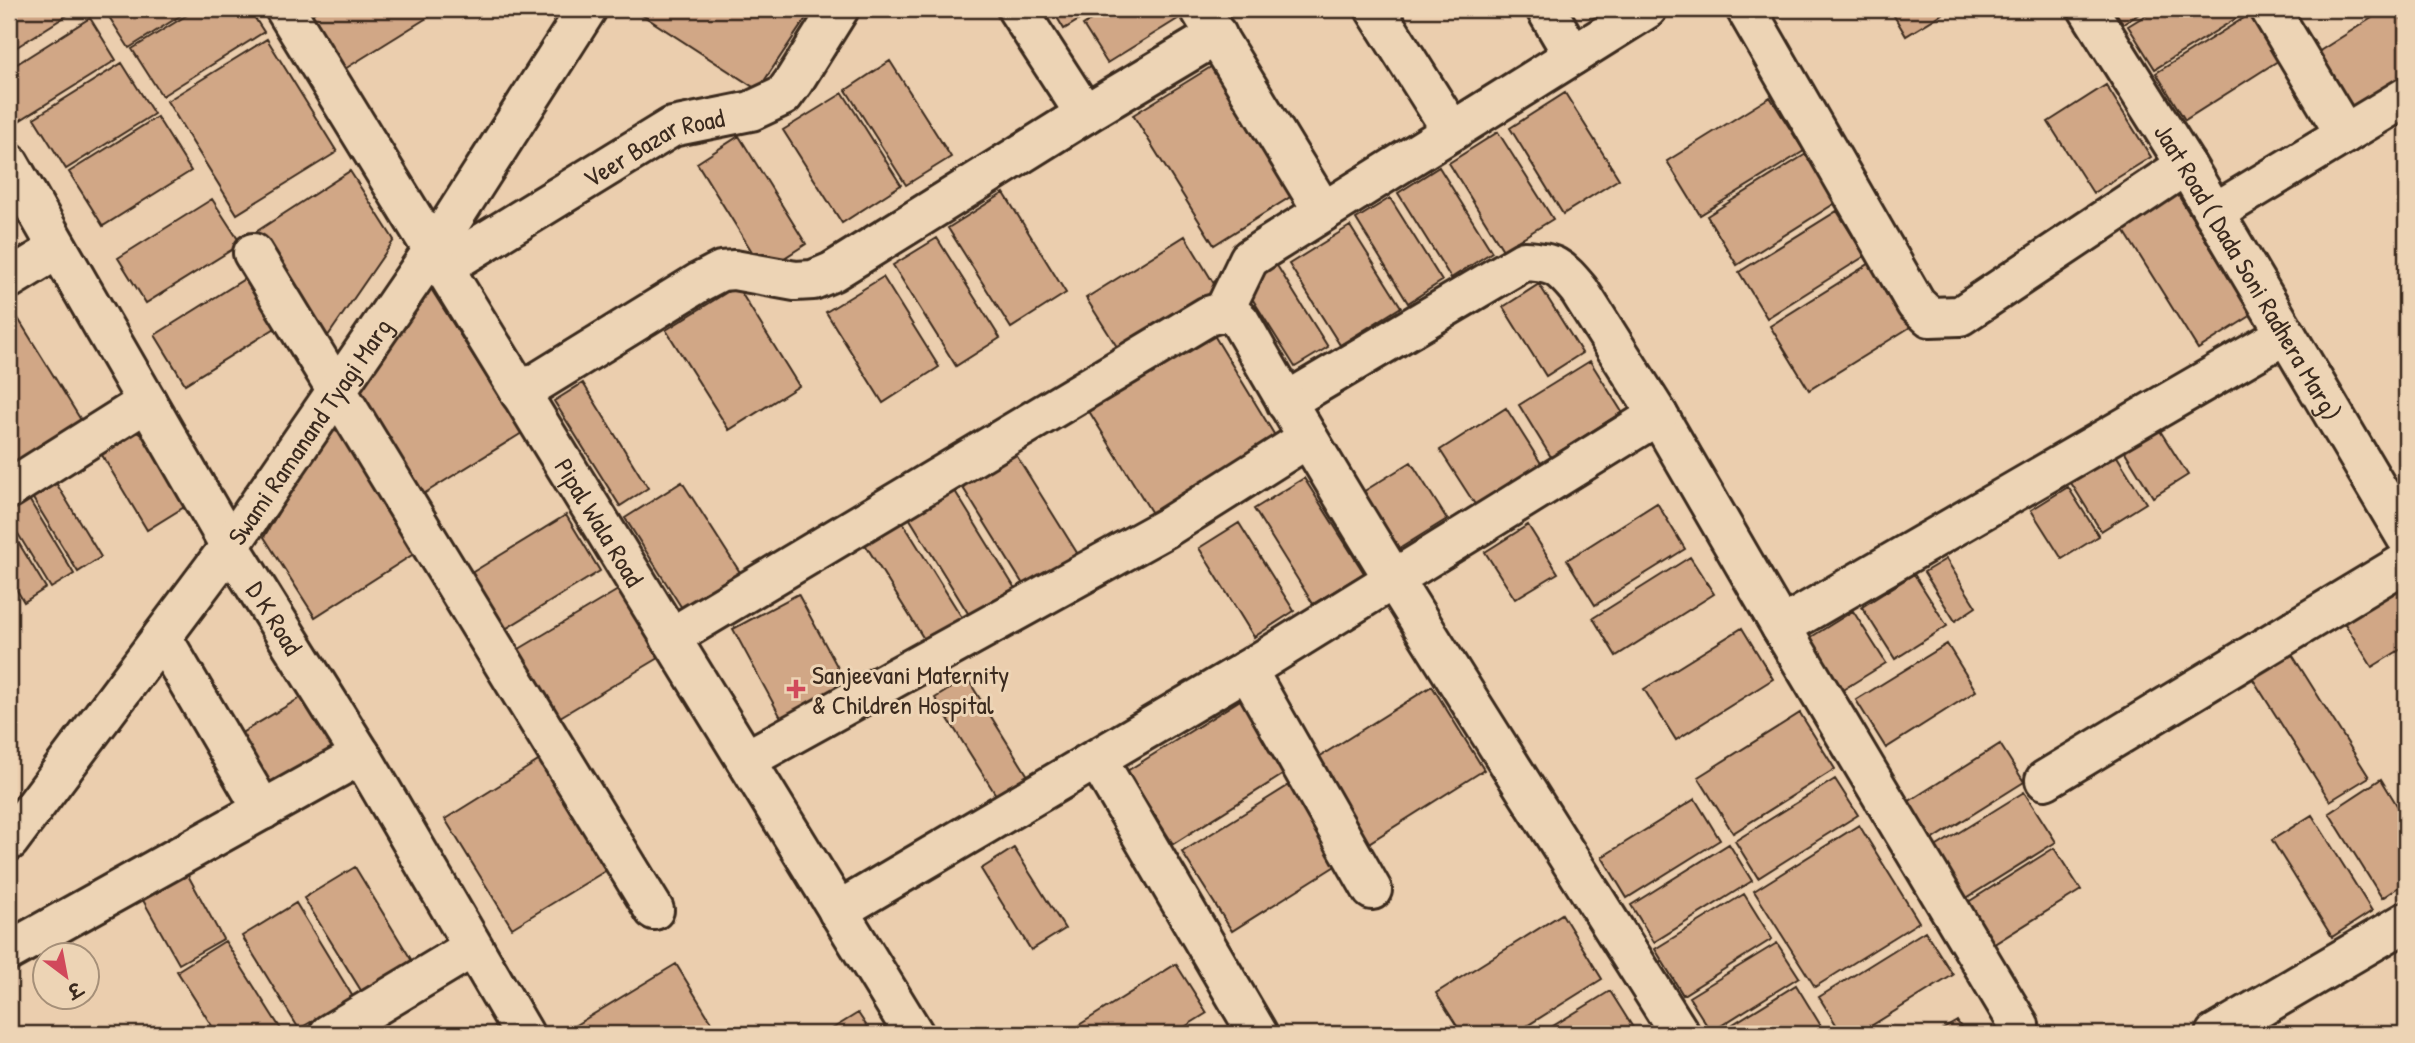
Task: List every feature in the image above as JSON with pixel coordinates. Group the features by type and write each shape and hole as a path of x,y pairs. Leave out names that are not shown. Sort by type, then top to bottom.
{"street":[{"name":"Pipal Wala Road","path":"285,9 914,1034"},
{"name":"Swami Ramanand Tyagi Marg","path":"9,841 230,546 338,389 438,259 587,9"},
{"name":"Veer Bazar Road","path":"438,259 672,127 751,111 783,96 839,9"},
{"path":"1017,9 1085,114"},
{"path":"1375,9 1452,131"},
{"path":"1546,9 1573,55"},
{"path":"1224,311 1249,259 1647,9"},
{"path":"1746,9 1916,304 1930,317 1960,316 2186,165"},
{"name":"Jaat Road ( Dada Soni Radhera Marg)","path":"2088,9 2186,165 2406,537"},
{"path":"2270,9 2345,134"},
{"path":"520,393 721,271 734,270 795,281 813,279 832,272 1085,114 1209,22 1323,211"},
{"path":"2214,213 2406,97"},
{"name":"D K Road","path":"9,163 230,546 361,755 524,1034"},
{"path":"9,279 58,249"},
{"path":"253,253 654,910"},
{"path":"1286,402 1524,261 1547,262 1566,275 1579,290 1658,415 1781,627 2019,1025"},
{"path":"670,638 1208,316 1224,311 1231,313 1240,321 1286,402 1394,578 1680,1034"},
{"path":"1781,627 2286,334"},
{"path":"9,489 147,402"},
{"path":"838,911 1247,670 1658,415"},
{"path":"746,760 1166,528 1308,438"},
{"path":"2045,780 2406,562"},
{"path":"162,637 263,810"},
{"path":"1247,670 1371,890"},
{"path":"9,951 361,755"},
{"path":"1097,759 1258,1034"},
{"path":"2215,1034 2406,922"},
{"path":"328,1034 472,948"}],"building":[{"path":"9,9 77,9 9,52"},
{"path":"104,9 191,9 129,48"},
{"path":"197,9 249,9 264,32 162,96 132,49"},
{"path":"320,9 425,9 430,16 340,72 306,18"},
{"path":"633,9 812,9 758,90"},
{"path":"1052,9 1097,9 1064,29"},
{"path":"1108,9 1187,9 1189,12 1107,63 1083,25"},
{"path":"1890,9 1950,9 1906,36"},
{"path":"2114,9 2147,9 2123,24"},
{"path":"2156,9 2251,9 2155,69 2128,26"},
{"path":"2386,9 2395,9 2406,26 2406,73 2341,114 2307,59"},
{"path":"2252,13 2281,59 2185,120 2156,73"},
{"path":"90,18 116,60 14,124 9,115 9,69"},
{"path":"267,39 337,152 237,214 167,101"},
{"path":"890,61 951,157 906,185 846,90"},
{"path":"122,63 154,114 66,169 34,118"},
{"path":"1214,65 1295,194 1214,245 1133,115"},
{"path":"2106,85 2151,157 2093,193 2048,122"},
{"path":"843,93 901,185 842,223 783,130"},
{"path":"1565,93 1619,179 1563,214 1510,128"},
{"path":"1770,97 1804,151 1700,215 1667,161"},
{"path":"157,117 191,171 103,226 69,172"},
{"path":"1498,132 1553,219 1503,250 1449,163"},
{"path":"739,136 806,244 764,271 697,163"},
{"path":"1806,154 1837,202 1737,265 1707,216"},
{"path":"1439,167 1492,252 1451,278 1398,193"},
{"path":"350,171 394,240 319,349 251,235"},
{"path":"1004,193 1066,293 1011,328 948,228"},
{"path":"2178,195 2252,315 2198,349 2123,229"},
{"path":"1390,198 1442,281 1408,303 1356,219"},
{"path":"212,199 241,244 146,303 118,258"},
{"path":"1837,211 1865,256 1767,318 1739,272"},
{"path":"1350,226 1401,307 1340,345 1289,264"},
{"path":"1185,236 1222,297 1124,358 1086,298"},
{"path":"937,238 1000,338 956,366 893,265"},
{"path":"1872,262 1912,326 1809,390 1770,326"},
{"path":"1276,264 1328,347 1295,367 1243,284"},
{"path":"254,273 285,322 185,384 155,335"},
{"path":"883,277 939,367 883,403 826,312"},
{"path":"426,281 522,433 417,498 350,391"},
{"path":"1539,284 1582,353 1546,376 1503,307"},
{"path":"737,286 799,386 729,430 666,330"},
{"path":"11,307 89,433 9,483 9,308"},
{"path":"1209,327 1277,439 1153,515 1084,403"},
{"path":"1590,361 1622,412 1551,457 1519,405"},
{"path":"583,383 648,488 620,506 554,401"},
{"path":"1506,408 1542,465 1476,506 1440,450"},
{"path":"142,416 194,501 147,530 96,445"},
{"path":"335,416 423,548 315,617 264,537"},
{"path":"2157,426 2188,475 2153,497 2122,447"},
{"path":"1013,450 1079,556 1026,589 960,483"},
{"path":"2113,450 2146,503 2101,531 2068,478"},
{"path":"1411,462 1447,519 1386,557 1350,500"},
{"path":"53,478 101,557 78,572 29,492"},
{"path":"1304,478 1364,573 1313,604 1254,509"},
{"path":"682,482 743,577 685,613 625,518"},
{"path":"950,483 1016,590 971,618 905,511"},
{"path":"2068,487 2099,536 2062,559 2031,510"},
{"path":"24,491 74,574 51,588 9,519 9,501"},
{"path":"1657,503 1685,549 1595,605 1567,560"},
{"path":"566,515 600,571 502,631 468,575"},
{"path":"900,518 966,624 929,647 863,541"},
{"path":"1239,523 1294,611 1254,637 1199,548"},
{"path":"1528,525 1558,573 1515,599 1485,552"},
{"path":"9,527 46,588 24,602 9,577"},
{"path":"1690,557 1714,594 1616,656 1593,618"},
{"path":"1946,559 1976,607 1955,621 1924,572"},
{"path":"1914,574 1947,626 1895,659 1862,607"},
{"path":"2396,574 2406,591 2406,646 2372,667 2337,611"},
{"path":"623,587 664,655 550,723 509,655"},
{"path":"798,594 850,690 785,725 733,629"},
{"path":"1853,611 1886,663 1841,691 1808,639"},
{"path":"1742,628 1773,679 1676,740 1644,689"},
{"path":"1947,644 1976,691 1886,748 1856,700"},
{"path":"2288,648 2369,777 2330,801 2249,673"},
{"path":"967,678 1033,784 1001,803 935,698"},
{"path":"1432,686 1484,770 1359,849 1306,765"},
{"path":"310,692 349,756 273,803 233,738"},
{"path":"1250,694 1295,767 1173,844 1127,771"},
{"path":"1800,713 1835,769 1733,833 1698,777"},
{"path":"2000,744 2024,782 1927,843 1903,805"},
{"path":"548,755 615,865 512,928 445,819"},
{"path":"1299,779 1348,858 1232,931 1182,852"},
{"path":"1835,779 1858,815 1758,878 1735,841"},
{"path":"2381,779 2406,820 2406,882 2382,898 2329,813"},
{"path":"2024,792 2056,842 1960,902 1929,851"},
{"path":"1695,799 1720,840 1627,898 1602,857"},
{"path":"2312,815 2372,911 2332,937 2272,840"},
{"path":"1859,825 1919,922 1815,987 1754,891"},
{"path":"1729,844 1752,881 1654,942 1631,905"},
{"path":"1014,848 1065,929 1031,950 981,869"},
{"path":"2054,848 2081,890 1991,946 1965,904"},
{"path":"355,867 412,961 362,992 304,898"},
{"path":"185,870 223,939 179,964 140,895"},
{"path":"1744,894 1772,939 1683,995 1655,949"},
{"path":"296,903 353,997 299,1029 242,936"},
{"path":"1562,914 1602,979 1514,1034 1462,1034 1436,993"},
{"path":"1925,931 1953,975 1858,1034 1842,1034 1819,997"},
{"path":"225,941 284,1034 217,1034 177,971"},
{"path":"1777,943 1799,977 1711,1032 1689,997"},
{"path":"676,964 715,1028 705,1034 572,1034 569,1029"},
{"path":"1176,964 1207,1013 1173,1034 1084,1034 1079,1025"},
{"path":"1796,985 1826,1034 1717,1034"},
{"path":"1610,991 1637,1034 1540,1034"},
{"path":"858,1013 872,1034 824,1034"},
{"path":"1957,1021 1965,1034 1935,1034"}],"place":[{"name":"Sanjeevani Maternity & Children Hospital","path":"796,689"}]}
